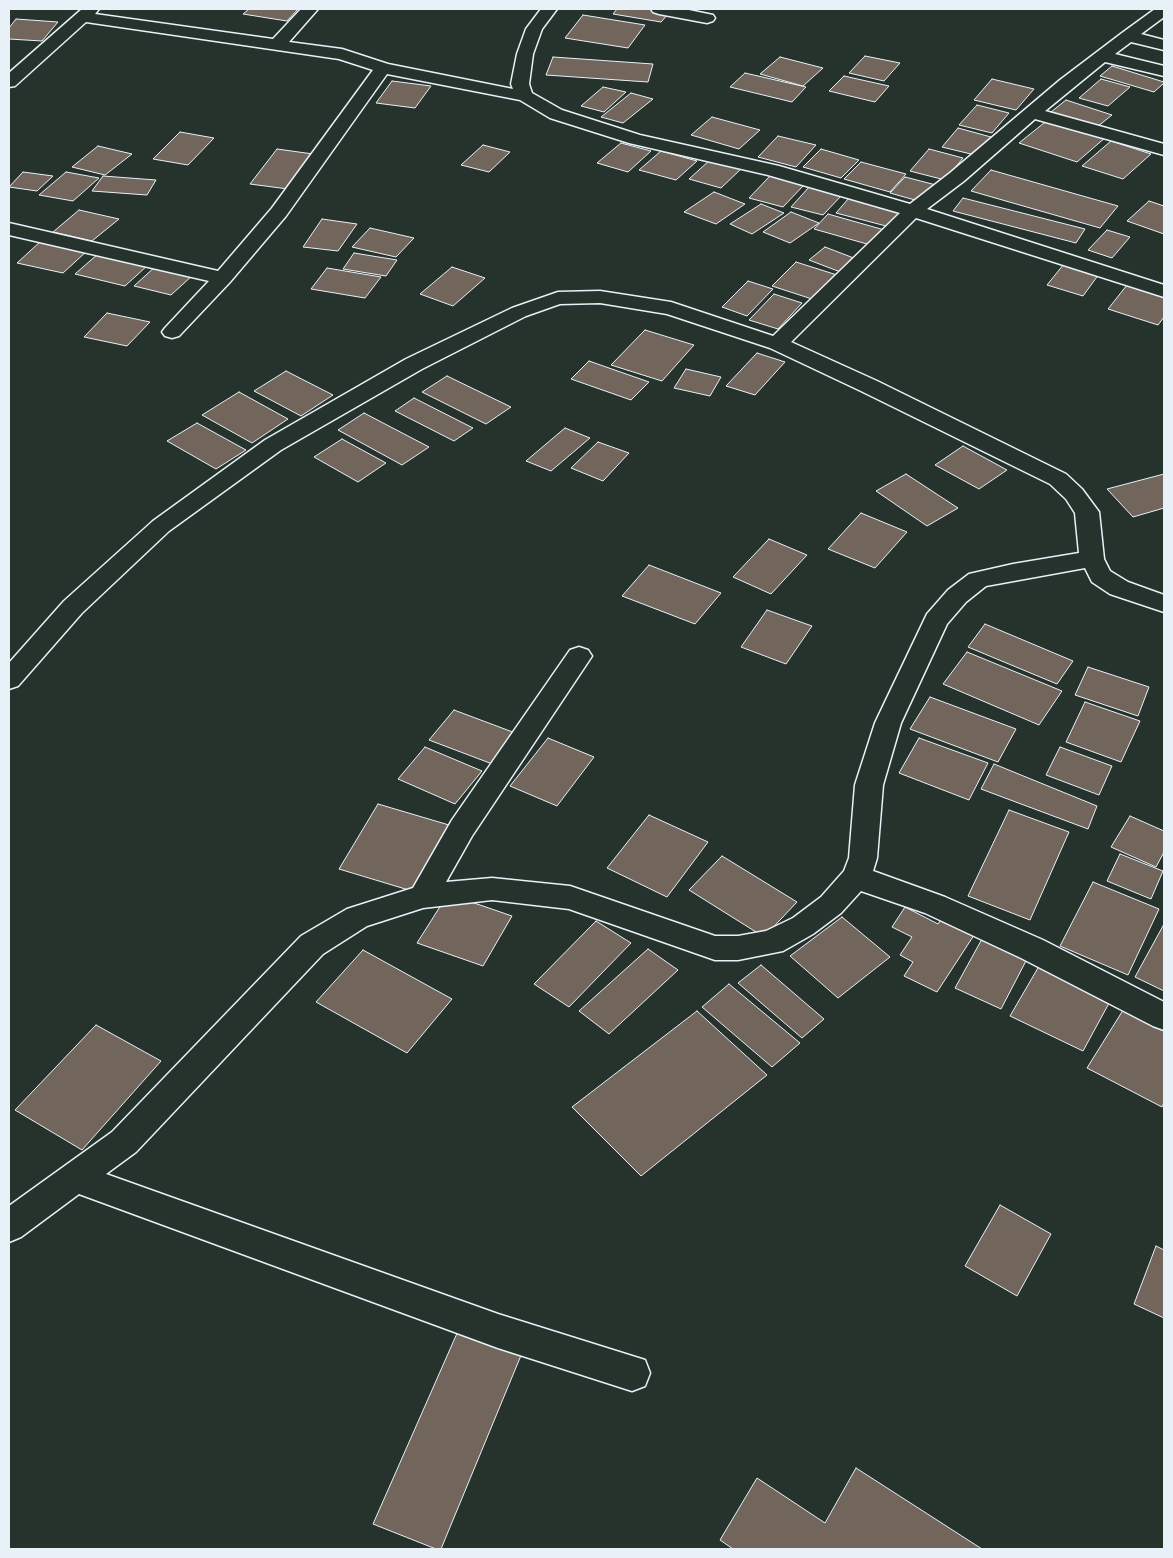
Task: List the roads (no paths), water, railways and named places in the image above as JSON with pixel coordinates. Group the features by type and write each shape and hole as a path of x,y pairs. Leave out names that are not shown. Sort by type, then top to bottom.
{"street":[{"path":"278,44 310,9"},
{"path":"525,96 520,84 520,76 525,54 534,28 549,9"},
{"path":"659,9 707,18"},
{"path":"777,344 913,211 1103,56 1164,10"},
{"path":"9,82 86,13 342,54 383,68 451,83 525,96 556,114 636,139 772,170 913,211 1164,292"},
{"path":"1128,36 1164,45"},
{"path":"1103,56 1164,71"},
{"path":"172,332 223,278 279,212 383,68"},
{"path":"1032,113 1164,150"},
{"path":"9,229 223,278"},
{"path":"9,680 73,608 161,526 273,445 414,364 518,312 558,298 600,297 672,308 777,344 869,386 1058,479 1074,494 1087,512 1092,559 1101,576 1120,588 1164,604"},
{"path":"9,1226 124,1142 312,945 357,917 423,896 492,889 570,898 715,948 738,948 772,942 803,926 831,906 856,878 863,858 864,831 870,785 888,723 936,620 957,596 978,580 1013,572 1092,559"},
{"path":"423,896 462,828 579,656"},
{"path":"856,878 935,906 1032,949 1164,1017"},
{"path":"75,1178 498,1331 632,1373"}]}
